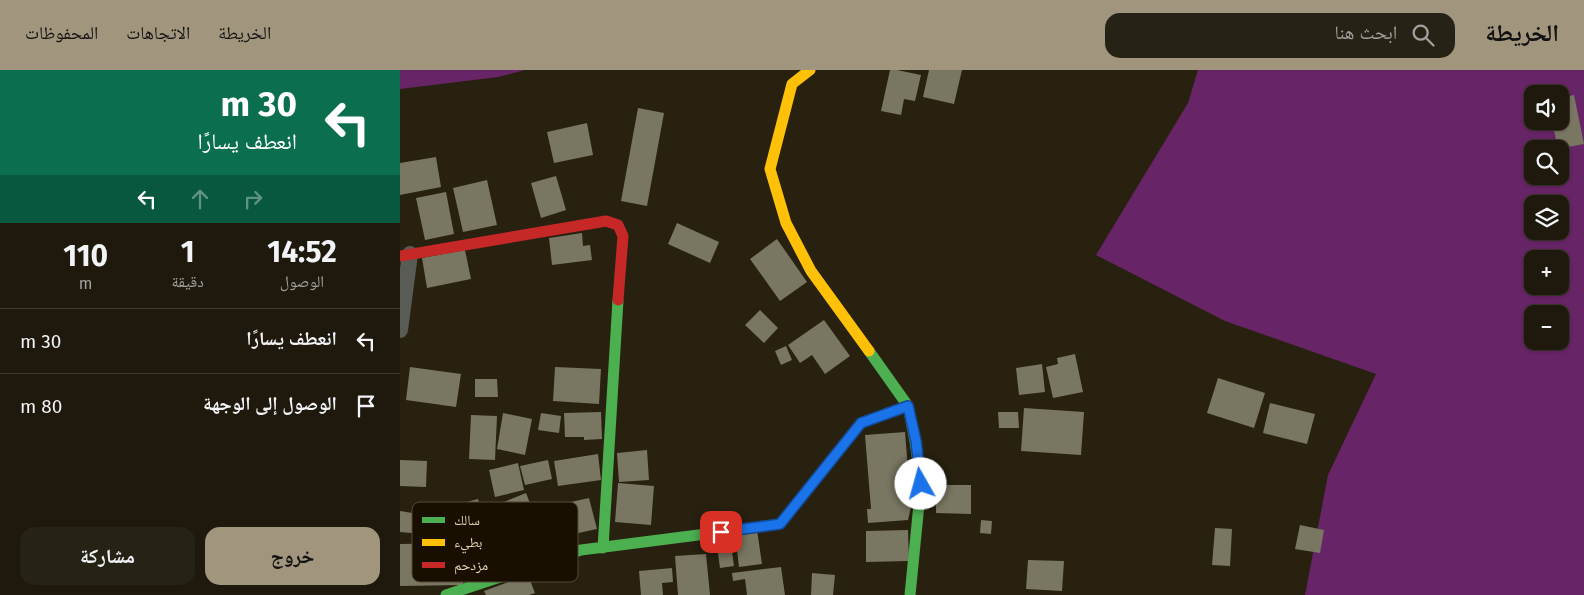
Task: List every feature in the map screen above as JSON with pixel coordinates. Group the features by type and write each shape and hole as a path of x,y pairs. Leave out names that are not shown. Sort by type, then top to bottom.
{"street":[{"path":"810,70 792,84 770,169 786,223 812,271 908,406 916,441 921,484 910,595"},
{"path":"400,330 405,255 606,221 618,225 624,236 621,249 603,548"},
{"path":"578,551 780,524 861,423 908,406"},
{"path":"446,595 485,582"}],"shaded area":[{"path":"400,70 525,70 498,77 400,89"},
{"path":"1198,70 1584,70 1584,595 1305,595 1328,475 1376,374 1225,321 1096,255 1188,103"}],"building":[{"path":"890,70 921,75 915,101 904,99 901,115 881,111"},
{"path":"929,70 962,70 954,104 923,97"},
{"path":"1574,95 1584,144 1569,147 1569,140 1556,140 1554,130 1569,130 1569,96"},
{"path":"638,108 664,113 647,206 621,201"},
{"path":"587,123 593,155 554,163 547,132"},
{"path":"436,157 441,187 400,195 400,163"},
{"path":"556,176 566,210 541,218 531,183"},
{"path":"487,180 497,225 463,232 453,188"},
{"path":"446,192 454,234 425,240 416,198"},
{"path":"677,223 719,242 710,263 668,244"},
{"path":"582,233 583,246 590,245 592,260 552,265 549,238"},
{"path":"777,239 807,282 780,301 750,259"},
{"path":"465,250 471,279 427,288 422,258"},
{"path":"760,310 778,328 764,343 745,325"},
{"path":"824,320 850,356 825,374 812,355 800,363 788,345"},
{"path":"786,346 792,360 781,365 775,351"},
{"path":"1075,354 1083,392 1053,398 1046,367 1058,364 1057,358"},
{"path":"1042,364 1045,392 1019,395 1016,368"},
{"path":"410,367 461,374 456,407 406,400"},
{"path":"555,367 601,369 599,404 553,401"},
{"path":"1218,378 1265,393 1254,428 1207,413"},
{"path":"475,379 497,379 498,397 475,397"},
{"path":"1270,403 1315,414 1307,444 1263,433"},
{"path":"1024,408 1084,412 1081,455 1021,451"},
{"path":"601,412 602,439 584,440 584,437 565,437 564,413"},
{"path":"998,412 1018,412 1019,428 999,428"},
{"path":"503,413 532,419 525,455 497,449"},
{"path":"541,413 561,416 559,433 538,430"},
{"path":"471,415 497,416 495,460 469,459"},
{"path":"905,432 911,507 908,520 868,523 867,509 871,509 865,435"},
{"path":"647,450 649,480 619,482 617,453"},
{"path":"598,454 601,480 558,486 554,461"},
{"path":"400,460 427,461 426,487 400,486"},
{"path":"548,460 552,479 525,485 520,466"},
{"path":"518,463 524,490 495,497 489,470"},
{"path":"618,483 654,486 651,525 615,522"},
{"path":"936,485 971,485 971,514 936,513"},
{"path":"526,493 529,502 504,502"},
{"path":"589,498 597,529 578,533 578,502 571,502"},
{"path":"478,499 479,502 467,502"},
{"path":"400,511 412,513 412,533 400,532"},
{"path":"981,520 992,521 991,534 980,533"},
{"path":"1300,525 1324,530 1320,553 1295,549"},
{"path":"1215,528 1232,529 1230,566 1212,565"},
{"path":"757,530 762,564 739,567 735,533"},
{"path":"908,530 909,561 866,562 866,531"},
{"path":"730,537 734,566 720,568 716,539"},
{"path":"400,544 412,544 412,582 463,582 463,585 400,586"},
{"path":"706,554 710,595 678,595 675,556"},
{"path":"1028,560 1064,561 1062,591 1026,589"},
{"path":"781,567 785,595 747,595 745,579 733,581 732,573"},
{"path":"672,568 673,582 662,583 663,595 641,595 639,571"},
{"path":"812,573 835,575 833,595 811,595"},
{"path":"509,582 531,582 535,593 529,595 486,595 484,591"}],"traffic: fast":[{"path":"603,548 618,300"},
{"path":"869,351 908,406 915,441 921,484 910,595"},
{"path":"578,551 745,529"},
{"path":"446,595 485,582"}],"traffic: slow":[{"path":"810,70 792,84 770,169 786,223 811,271 869,351"}],"traffic: jam":[{"path":"400,256 606,221 618,225 623,236 618,300"},
{"path":"745,529 780,524 861,423 908,406"}],"route":[{"path":"721,532 780,524 861,423 908,406 916,441 921,484"}]}
